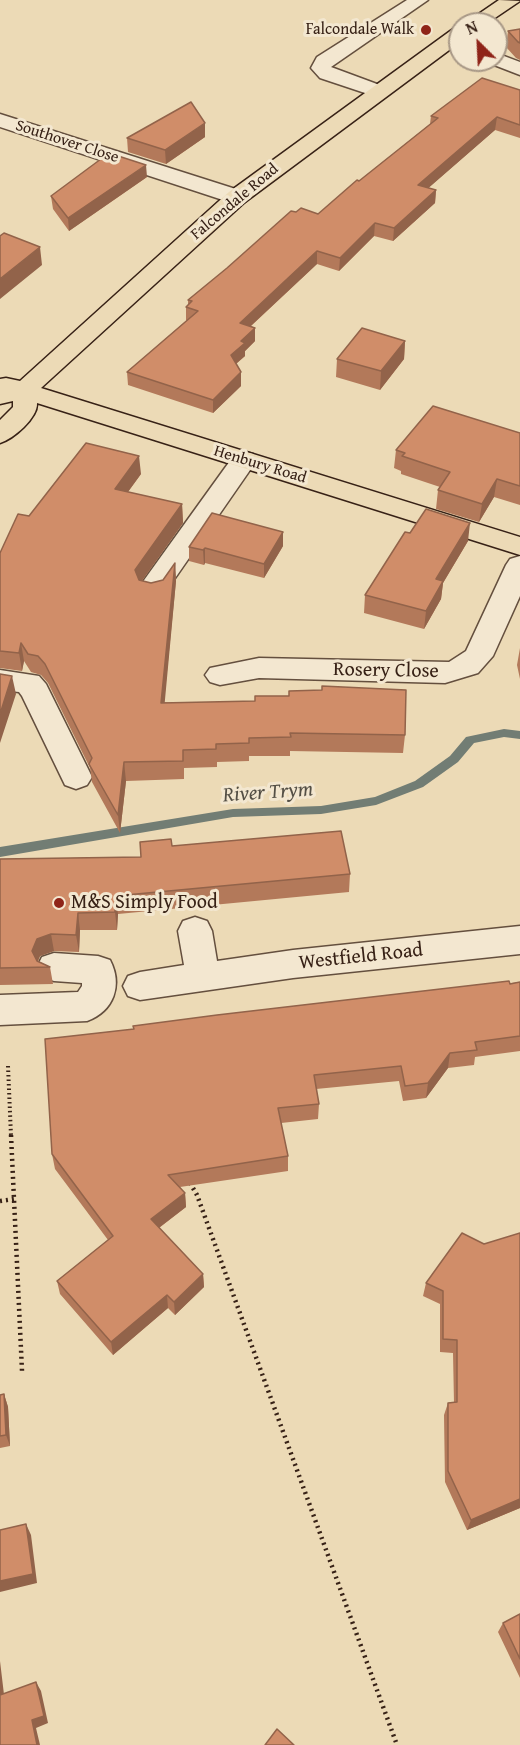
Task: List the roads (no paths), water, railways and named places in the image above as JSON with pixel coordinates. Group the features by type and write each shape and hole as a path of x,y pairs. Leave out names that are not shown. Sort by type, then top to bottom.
{"main road":[{"path":"492,12 512,0"},
{"name":"Falcondale Road","path":"0,397 25,390 237,197 378,91 448,44"},
{"name":"Henbury Road","path":"0,383 520,546"},
{"path":"0,435 25,410 25,390"}],"street":[{"path":"378,91 327,74 321,68 324,61 419,0"},
{"name":"Southover Close","path":"0,120 237,197"},
{"path":"153,590 244,460"},
{"name":"Rosery Close","path":"220,675 259,659 445,674 460,670 470,665 478,656 520,565"},
{"path":"0,680 28,683 35,691 76,777"},
{"path":"195,931 202,977"},
{"name":"Westfield Road","path":"140,986 293,964 520,940"},
{"path":"0,1010 87,1006 100,990 98,970 54,967"}],"waterway":[{"name":"River Trym","path":"0,852 233,813 321,810 376,801 419,784 454,759 470,740 504,733 520,735"}],"place":[{"name":"Falcondale Walk","path":"426,30"},
{"name":"M&S Simply Food","path":"59,903"}]}
